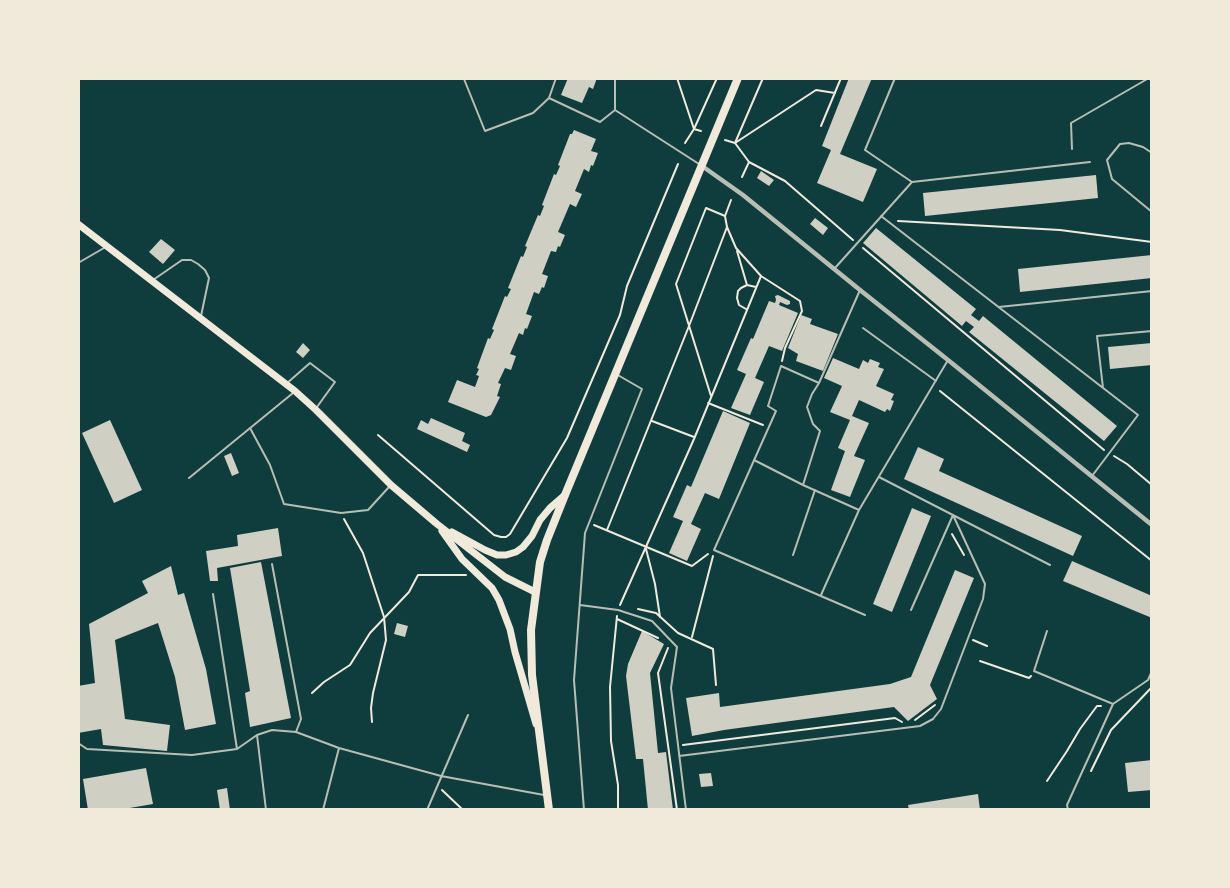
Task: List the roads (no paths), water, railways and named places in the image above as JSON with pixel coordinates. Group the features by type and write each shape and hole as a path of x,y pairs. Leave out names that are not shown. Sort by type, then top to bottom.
{"main road":[{"path":"549,810 532,675 531,630 540,562 565,495 738,78"},
{"path":"78,224 295,391 391,485 437,524 506,577 535,592"},
{"path":"437,524 485,550 497,555 506,555 523,547 540,520 565,495"},
{"path":"437,524 462,559 492,588 499,600 510,629 514,652 539,736"}],"street":[{"path":"702,166 744,195 1152,525"}],"lane":[{"path":"466,78 464,79 485,130 533,113 549,98 556,78"},
{"path":"615,78 615,110"},
{"path":"895,78 865,150 912,182 1090,162"},
{"path":"1072,149 1071,123 1149,79"},
{"path":"549,98 600,122 615,110"},
{"path":"615,110 702,166"},
{"path":"1152,153 1143,147 1129,143 1120,144 1107,160 1112,179 1152,212"},
{"path":"835,269 912,182"},
{"path":"881,216 1138,415 1092,476"},
{"path":"78,263 107,246"},
{"path":"152,281 182,260 191,260 198,264 209,278 201,318"},
{"path":"803,485 820,431 813,424 807,406 860,290"},
{"path":"999,307 1152,291"},
{"path":"863,328 936,381"},
{"path":"1103,388 1097,336 1152,331"},
{"path":"821,596 859,510 948,360"},
{"path":"286,384 310,363 335,382 316,410"},
{"path":"819,382 781,366 768,406 776,411 714,550 865,615"},
{"path":"584,810 574,680 585,533 642,389 616,374"},
{"path":"189,478 295,391"},
{"path":"250,428 270,465 284,504 341,513 368,510 391,485"},
{"path":"754,460 859,510"},
{"path":"879,477 1050,566"},
{"path":"793,555 815,490"},
{"path":"911,610 953,515"},
{"path":"679,756 920,726 933,719 941,709 983,599 985,584 953,515"},
{"path":"272,564 301,719 296,732"},
{"path":"213,594 237,749"},
{"path":"579,605 618,610 652,621 677,647 671,688 686,810"},
{"path":"1034,671 1047,631"},
{"path":"1029,668 1113,704"},
{"path":"1068,810 1068,805 1113,704 1148,680 1152,670"},
{"path":"1148,680 1152,682"},
{"path":"428,810 468,715"},
{"path":"78,743 87,749 192,755 237,749 257,735 272,730 296,732 339,748 441,776 547,795"},
{"path":"257,735 266,810"},
{"path":"323,810 339,748"}]}
